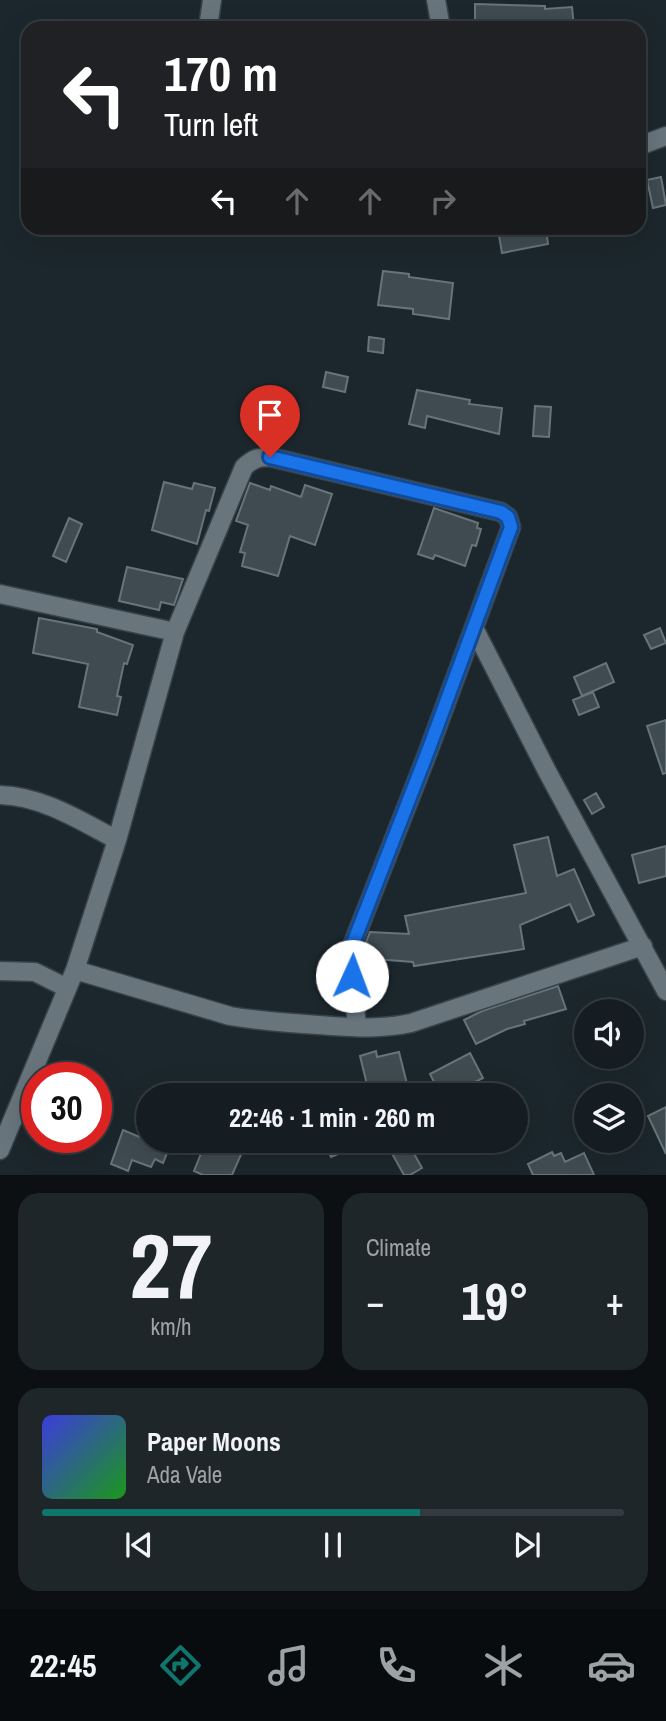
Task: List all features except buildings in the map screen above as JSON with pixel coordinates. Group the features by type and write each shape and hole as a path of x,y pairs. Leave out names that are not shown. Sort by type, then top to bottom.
{"street":[{"path":"209,21 212,0"},
{"path":"436,0 440,21"},
{"path":"646,143 666,136"},
{"path":"0,1150 75,970 117,840 175,632 244,467 253,459 270,457 501,512 508,517 511,527 350,951 357,1027"},
{"path":"0,594 175,632"},
{"path":"474,628 548,773 666,991"},
{"path":"0,795 18,795 53,807 117,840"},
{"path":"75,970 230,1016 255,1020 390,1028 643,946"},
{"path":"0,971 35,972 68,988"}],"route":[{"path":"270,457 501,512 508,517 511,527 350,951 352,976"}]}
